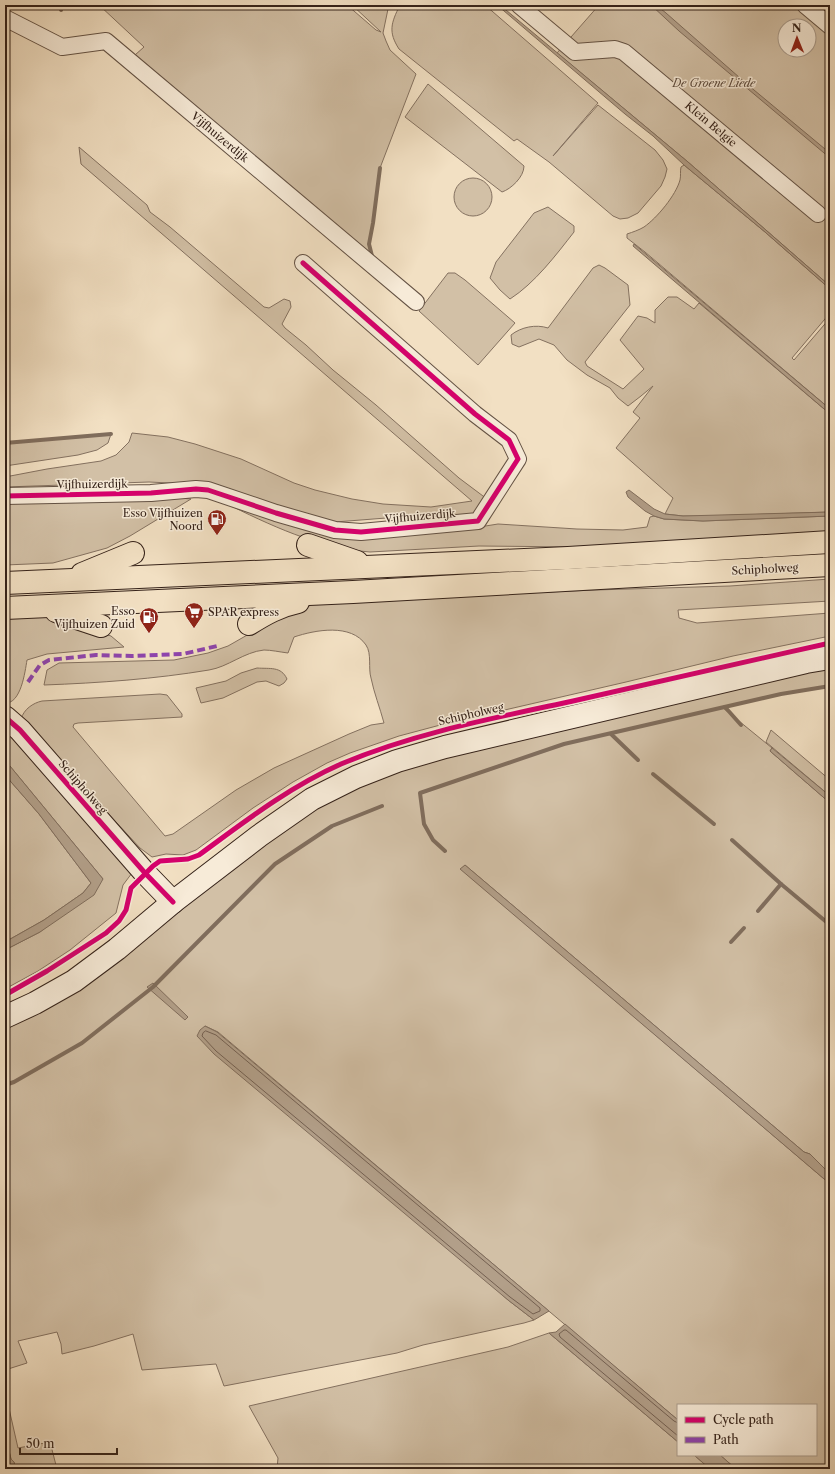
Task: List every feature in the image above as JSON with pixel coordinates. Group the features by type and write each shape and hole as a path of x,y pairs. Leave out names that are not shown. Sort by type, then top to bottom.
{"highway":[{"name":"Schipholweg","path":"5,583 568,558 830,542"},
{"path":"308,545 368,566"},
{"path":"66,580 133,553"},
{"name":"Schipholweg","path":"5,608 353,592 830,565"},
{"path":"249,624 267,612 285,605 353,592"},
{"path":"43,606 101,626"}],"main road":[{"path":"5,1017 35,1003 74,981 117,949 173,902 259,836 312,799 356,777 383,766 445,747 792,665 830,658"},
{"name":"Schipholweg","path":"5,717 20,730 145,873 173,902"}],"street":[{"name":"Klein Belgie","path":"519,5 575,52 615,49 624,52 818,214"},
{"path":"805,5 830,26"},
{"name":"Vijfhuizerdijk","path":"5,18 62,47 106,41 416,302"},
{"name":"Vijfhuizerdijk","path":"5,496 151,493 202,489 276,514 335,530 361,532 478,521 518,459 509,440 475,414 303,263"}],"green space":[{"path":"99,5 347,5 376,30 381,32 352,5 390,5 383,33 386,41 390,50 416,74 380,168 369,244 372,256 135,55 144,47"},
{"path":"400,5 485,5 598,103 553,156 598,105 655,150 663,160 667,169 661,186 638,213 628,218 620,219 613,216 549,162 517,139 514,141 399,49 393,37 392,27 394,17"},
{"name":"De Groene Liede","path":"599,5 830,5 830,286 688,162 557,53"},
{"path":"428,84 524,166 522,174 513,185 502,192 405,117"},
{"path":"79,147 147,205 150,212 170,227 264,307 269,308 284,299 290,301 291,307 282,324 285,328 459,478 495,505 489,510 466,516 399,517 335,522 191,484 149,482 5,487 5,477 101,461 116,455 129,442 132,433 168,437 195,444 241,459 294,483 352,499 383,504 431,507 472,501 81,164"},
{"path":"684,165 765,232 830,289 830,313 792,358 794,360 830,318 830,409 627,238 627,234 644,227 655,218 665,206 678,186 681,167"},
{"path":"473,178 483,181 489,187 492,197 489,207 483,213 473,216 463,213 457,207 454,197 457,187 463,181"},
{"path":"548,207 574,226 574,232 536,277 510,299 490,278 496,262 534,213"},
{"path":"599,265 628,285 630,305 585,362 587,366 623,389 644,369 620,340 638,316 647,318 655,323 655,310 668,297 677,297 694,309 699,303 830,414 830,512 711,516 683,516 665,514 673,498 616,448 640,418 633,412 653,386 628,406 618,398 610,388 587,375 567,360 554,345 539,339 519,347 512,344 511,335 519,330 534,326 548,328 593,268"},
{"path":"448,273 455,273 465,280 515,323 478,365 419,311"},
{"path":"111,434 108,443 97,450 78,455 5,466 5,443"},
{"path":"169,497 191,499 130,536 107,548 53,563 5,565 5,503"},
{"path":"223,502 309,529 473,528 498,524 577,529 623,530 647,527 650,517 654,516 664,519 703,521 830,516 830,533 581,547 479,546 370,552 331,546 294,534"},
{"path":"830,579 830,601 678,610 679,618 697,623 830,613 830,636 733,656 399,736 350,753 327,763 293,782 253,808 196,850 183,855 166,854 152,857 140,848 21,719 24,712 29,707 42,701 160,694 167,695 182,714 182,717 78,723 74,724 73,727 165,836 173,834 236,790 274,768 371,725 384,723 372,684 369,653 366,645 351,633 332,630 312,632 294,637 288,653 267,650 257,651 223,666 209,670 168,676 44,685 47,670 59,663 174,660 208,653 228,646 263,626 294,603 595,590 730,586"},
{"path":"48,616 111,636 124,647 47,654 27,660 18,693 10,702 5,703 5,619"},
{"path":"830,667 830,686 768,697 723,708 772,748 770,751 830,803 830,1174 810,1154 804,1152 465,865 461,869 830,1184 830,1469 736,1469 721,1456 817,1456 817,1404 677,1404 677,1419 218,1032 205,1026 508,1300 534,1320 423,1345 397,1353 224,1386 216,1364 142,1370 133,1334 62,1354 61,1344 57,1332 18,1341 27,1363 5,1370 5,1027 285,826 389,769"},
{"path":"257,668 271,668 278,670 285,675 287,679 279,686 266,681 257,682 223,698 201,703 196,688 226,681 241,673"},
{"path":"5,725 132,873 123,885 116,913 70,950 38,971 5,989 5,950 40,932 103,879 5,760"},
{"path":"771,730 830,780 830,796 766,742"},
{"path":"5,775 39,814 91,883 83,893 44,920 5,942"},
{"path":"549,1333 677,1441 677,1456 695,1456 710,1469 277,1469 278,1458 249,1406 508,1347"},
{"path":"5,1391 18,1448 50,1442 57,1469 16,1469 14,1462 11,1459 5,1435"}],"water":[{"path":"497,5 500,5 688,162 830,286 830,289 765,232 684,165 653,136"},
{"path":"651,5 656,5 666,13 748,85 830,153 830,158 679,31"},
{"path":"634,244 830,409 830,414 633,246"},
{"path":"629,490 654,509 665,514 683,516 830,512 830,516 703,521 664,519 645,511 628,497 626,492"},
{"path":"772,748 830,796 830,803 770,751"},
{"path":"5,760 103,879 94,895 40,932 5,950 5,942 44,920 83,893 91,883 39,814 5,775"},
{"path":"465,865 804,1152 810,1154 830,1174 830,1184 460,869"},
{"path":"153,983 188,1017 185,1020 147,987"},
{"path":"205,1026 217,1032 549,1311 534,1320 508,1300 214,1054 197,1036 200,1030"},
{"path":"565,1324 677,1419 677,1441 549,1333 556,1332"},
{"path":"5,1435 11,1459 14,1462 16,1469 5,1469"},
{"path":"695,1456 721,1456 736,1469 710,1469"}],"waterway":[{"path":"61,10 62,5"},
{"path":"372,256 369,244 380,168"},
{"path":"5,443 111,434"},
{"path":"445,851 433,840 424,824 420,793 564,744 781,694 830,686"},
{"path":"725,707 741,725"},
{"path":"611,734 638,760"},
{"path":"653,774 714,824"},
{"path":"5,1085 14,1082 82,1043 153,987 275,864 332,826 382,806"},
{"path":"732,840 781,884 758,911"},
{"path":"781,884 830,925"},
{"path":"731,942 744,928"}],"marked path":[{"path":"28,682 40,665 49,660 96,655 132,656 183,654 217,646"}],"cycle path":[{"path":"5,496 151,493 196,489 208,490 276,513 335,530 361,532 478,521 518,459 509,440 475,414 303,263"},
{"path":"5,995 47,971 106,933 119,921 126,910 131,888 160,861 188,859 199,855 285,794 341,764 397,743 455,727 830,643"},
{"path":"5,717 20,730 145,873 173,902"}],"place":[{"name":"Esso Vijfhuizen Noord","path":"217,536"},
{"name":"SPAR express","path":"194,629"},
{"name":"Esso Vijfhuizen Zuid","path":"149,634"}]}
